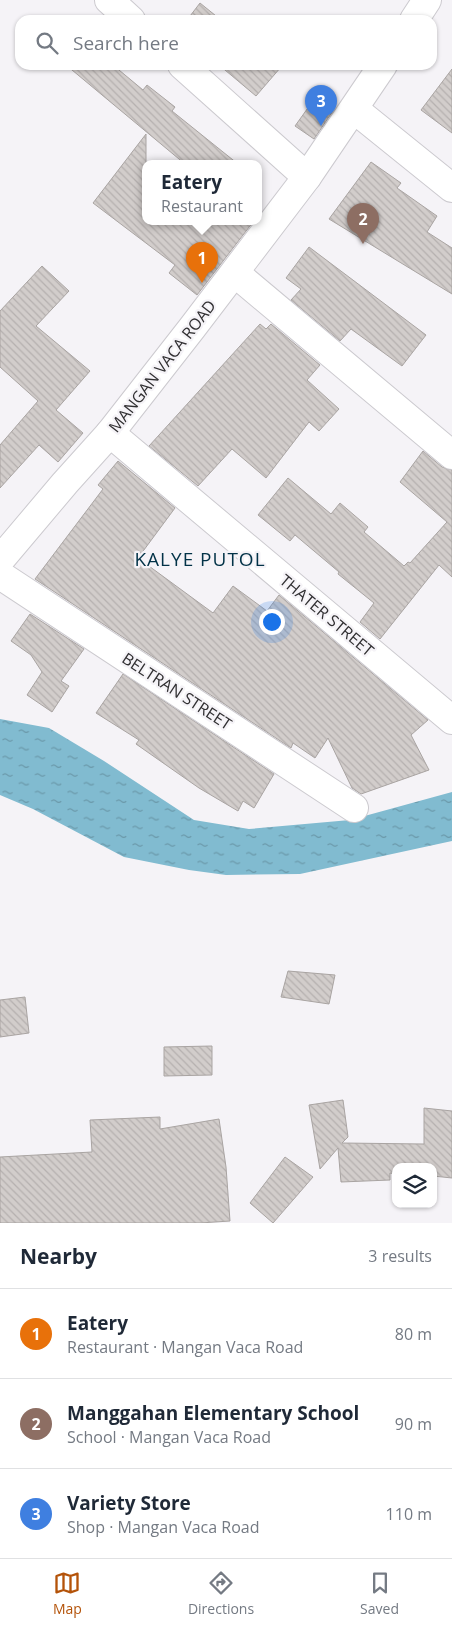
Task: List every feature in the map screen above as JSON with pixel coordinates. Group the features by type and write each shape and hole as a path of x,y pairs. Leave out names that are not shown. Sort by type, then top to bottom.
{"street":[{"path":"108,0 125,15"},
{"path":"417,15 427,0"},
{"path":"188,70 307,177"},
{"name":"MANGAN VACA ROAD","path":"0,560 110,432 235,273 307,177 380,70"},
{"path":"354,109 452,188"},
{"path":"235,273 452,455"},
{"name":"THATER STREET","path":"110,432 452,720"},
{"name":"BELTRAN STREET","path":"0,575 354,808"}],"water":[{"path":"0,719 49,728 104,761 194,820 249,829 350,820 452,792 452,841 300,874 226,875 189,870 124,857 33,809 0,795"}],"building":[{"path":"200,3 215,15 191,15"},
{"path":"452,69 452,133 421,110"},
{"path":"72,70 119,70 143,90 147,85 175,107 172,111 233,160 180,160"},
{"path":"225,70 278,70 256,96"},
{"path":"315,98 333,111 314,139 295,126"},
{"path":"146,134 146,160 142,160 142,225 251,225 197,295 169,273 175,265 93,203"},
{"path":"371,162 401,183 397,188 437,216 427,232 452,248 452,294 329,219"},
{"path":"309,247 426,335 402,366 351,329 340,341 291,300 301,289 286,278"},
{"path":"42,266 69,291 36,326 90,371 56,410 83,433 58,462 39,445 0,488 0,445 38,401 0,367 0,311"},
{"path":"260,324 266,329 271,324 320,365 307,380 339,409 319,431 309,422 266,478 232,449 198,486 149,446"},
{"path":"423,451 442,467 452,470 452,577 439,565 380,639 360,622 374,603 338,574 339,572 295,535 290,541 258,515 288,478 331,514 340,503 368,527 364,532 404,566 408,562 410,563 447,522 400,482"},
{"path":"118,461 175,508 138,558 213,613 233,586 267,611 279,595 428,720 411,735 429,770 361,794 352,788 328,738 315,758 293,743 291,748 35,579 103,489 98,485"},
{"path":"30,614 84,649 61,681 69,686 52,712 27,695 42,672 31,655 11,641"},
{"path":"123,674 274,774 254,808 243,801 238,811 199,788 136,744 139,740 96,713"},
{"path":"288,971 335,975 329,1004 281,997"},
{"path":"25,997 29,1033 0,1037 0,1000"},
{"path":"212,1046 212,1075 164,1076 164,1047"},
{"path":"343,1100 348,1137 342,1143 424,1144 424,1108 452,1111 452,1178 437,1176 437,1163 392,1163 390,1180 341,1182 338,1148 320,1169 309,1105"},
{"path":"160,1117 160,1129 219,1119 226,1167 230,1221 200,1223 0,1223 0,1157 92,1152 90,1120"},
{"path":"285,1157 313,1177 273,1223 250,1203"}],"place":[{"name":"Variety Store","path":"321,126"},
{"name":"Manggahan Elementary School","path":"363,244"},
{"name":"Eatery","path":"202,283"}],"district":[{"name":"KALYE PUTOL","path":"200,559"}]}
